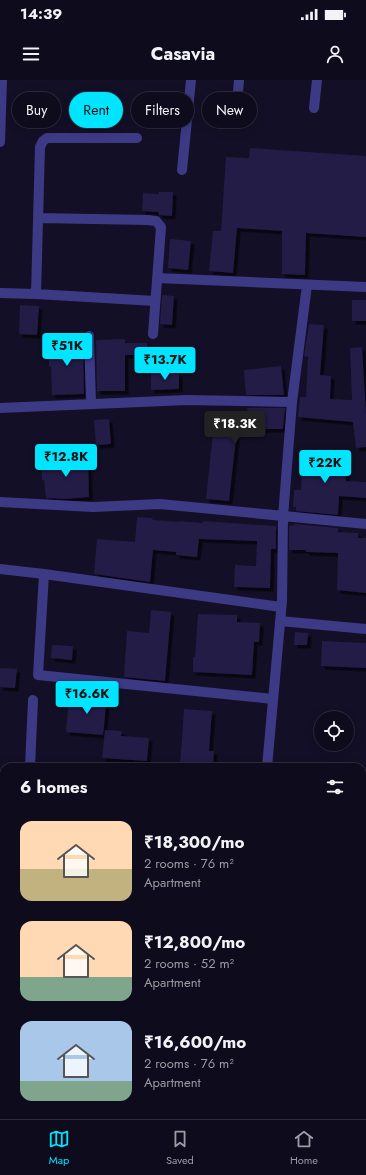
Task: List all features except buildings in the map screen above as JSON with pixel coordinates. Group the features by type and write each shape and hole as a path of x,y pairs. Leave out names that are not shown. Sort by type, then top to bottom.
{"street":[{"path":"0,142 2,80"},
{"path":"182,170 191,80"},
{"path":"237,92 238,80"},
{"path":"314,108 317,80"},
{"path":"36,294 40,147 43,141 47,138 137,138"},
{"path":"38,218 148,220 156,222 161,227 153,334"},
{"path":"157,278 366,287"},
{"path":"266,763 281,607 283,517 292,402 307,285"},
{"path":"0,293 155,301"},
{"path":"89,336 91,404"},
{"path":"0,408 187,400 292,402"},
{"path":"0,502 93,507 160,504 366,524"},
{"path":"0,569 281,607"},
{"path":"44,574 38,675 273,699"},
{"path":"280,621 366,629"},
{"path":"30,763 33,700"}]}
